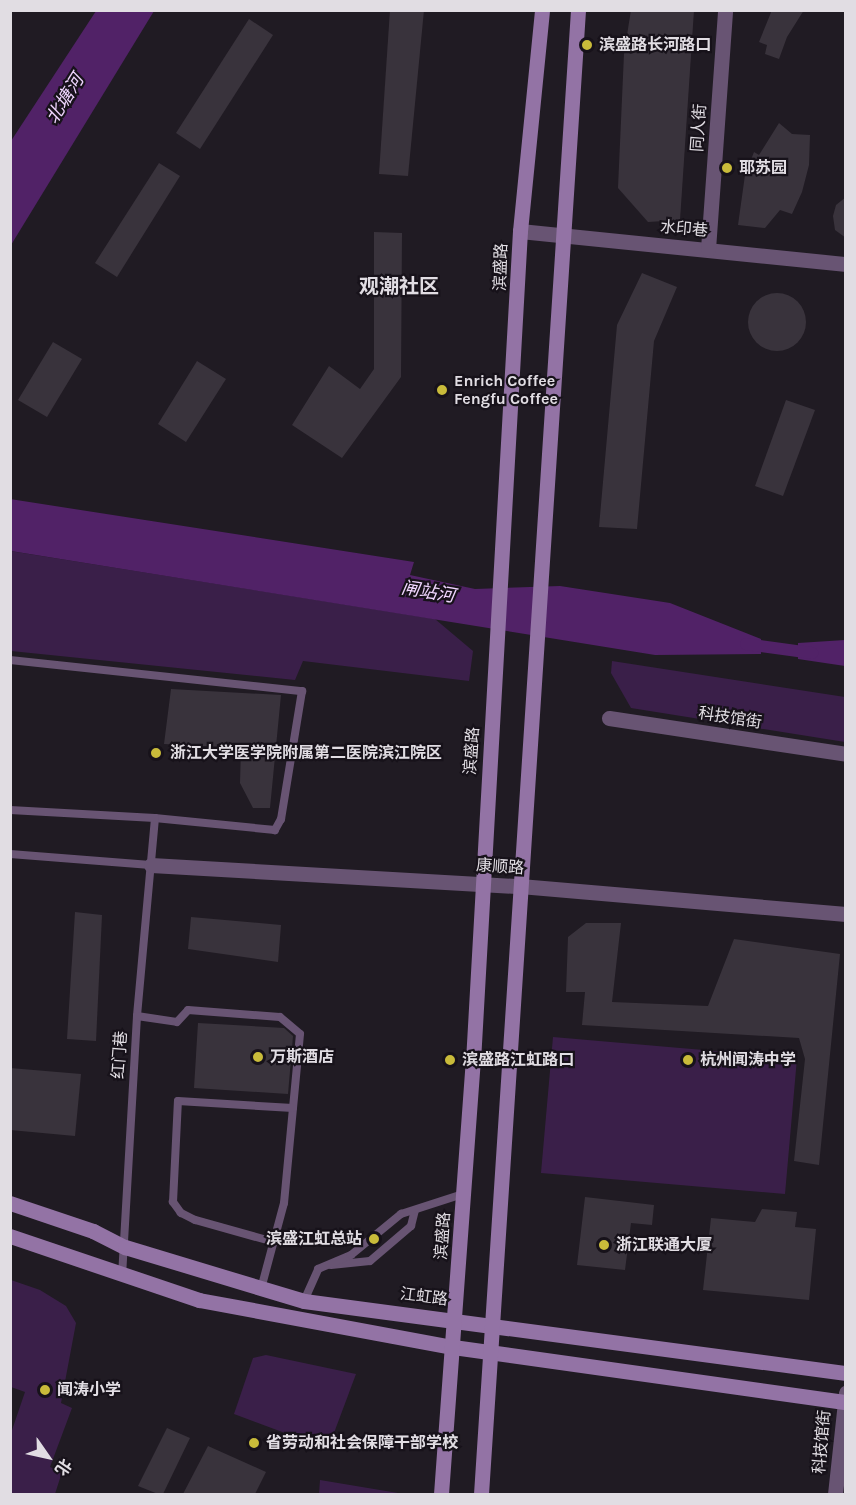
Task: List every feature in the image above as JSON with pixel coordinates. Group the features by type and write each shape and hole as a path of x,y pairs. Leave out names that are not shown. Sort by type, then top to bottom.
{"main road":[{"name":"滨盛路","path":"441,1494 464,1193 480,884 514,373 520,231 542,10"},
{"path":"481,1494 495,1325 522,829 578,10"},
{"name":"江虹路","path":"10,1203 93,1231 124,1247 261,1290 304,1301 846,1373"},
{"path":"10,1236 200,1300 492,1353 845,1399"}],"street":[{"name":"同人街","path":"708,249 725,10"},
{"name":"水印巷","path":"520,231 846,264"},
{"name":"科技馆街","path":"609,718 846,754"},
{"name":"康顺路","path":"151,865 520,886 846,914"},
{"name":"科技馆街","path":"836,1494 845,1399"}],"lane":[{"path":"10,660 302,691 281,819 275,830 155,818 10,810"},
{"name":"红门巷","path":"122,1275 137,1016 155,818"},
{"path":"10,854 151,865"},
{"path":"137,1016 177,1022 188,1010 280,1017 300,1034 284,1203 261,1290"},
{"path":"274,1242 195,1221 181,1213 173,1202 178,1101 293,1108"},
{"path":"304,1301 318,1269 323,1265 351,1255 401,1214 464,1193"},
{"path":"323,1265 370,1261 411,1226 415,1210"}],"shaded area":[{"path":"10,551 435,619 473,651 469,681 303,661 295,680 11,651"},
{"path":"612,661 845,697 845,742 631,708 611,673"},
{"path":"553,1037 797,1058 785,1194 541,1173"},
{"name":"闻涛小学","path":"11,1280 40,1290 66,1306 76,1323 61,1403 72,1408 50,1467 62,1472 55,1494 11,1494 11,1433 25,1392 11,1387"},
{"path":"266,1355 356,1374 328,1449 234,1414 253,1358"},
{"path":"320,1480 398,1493 398,1494 319,1494"}],"water":[{"name":"北塘河","path":"96,11 154,11 11,245 11,141"},
{"path":"10,499 414,562 410,575 475,589 560,586 670,603 761,639 761,654 655,655 11,551"},
{"path":"845,640 845,666 798,659 798,643"}],"building":[{"path":"390,10 424,10 408,176 379,174"},
{"path":"631,10 694,10 680,220 648,222 618,188 624,54"},
{"path":"772,10 804,10 787,37 779,59 765,54 767,45 759,42"},
{"path":"249,19 273,35 200,149 176,133"},
{"path":"779,123 792,134 810,135 809,165 802,192 792,214 780,210 765,228 738,225 745,175 754,152 759,155"},
{"path":"159,163 180,176 117,277 95,263"},
{"path":"846,197 846,238 835,230 833,216 836,205"},
{"path":"374,232 402,233 401,377 342,458 292,425 329,366 360,389 374,369"},
{"path":"642,273 677,287 654,341 637,529 599,527 617,325"},
{"path":"771,293 783,293 793,297 802,306 806,328 798,343 783,351 771,351 761,347 752,338 748,328 748,316 752,306 761,297"},
{"path":"53,342 82,359 47,417 18,400"},
{"path":"197,361 226,379 186,442 158,424"},
{"path":"786,400 815,410 783,496 755,486"},
{"path":"171,689 281,695 270,808 253,808 240,783 241,748 164,744"},
{"path":"75,912 102,915 96,1041 67,1039"},
{"path":"191,917 281,925 278,962 188,949"},
{"path":"586,923 621,923 612,1002 708,1006 734,939 840,954 819,1165 794,1161 805,1059 799,1038 582,1025 585,992 566,992 568,937"},
{"path":"198,1023 284,1028 293,1036 288,1094 194,1088"},
{"path":"10,1068 81,1074 75,1136 10,1130"},
{"name":"浙江联通大厦","path":"585,1197 654,1205 652,1225 631,1223 625,1270 577,1265"},
{"path":"762,1209 797,1212 795,1227 816,1229 809,1300 703,1290 711,1218 755,1222"},
{"path":"167,1428 190,1438 163,1494 158,1494 138,1486"},
{"path":"208,1446 266,1472 255,1494 183,1494"}],"waterway":[{"name":"闸站河","path":"746,644 812,653"}],"place":[{"name":"滨盛路长河路口","path":"587,45"},
{"name":"耶苏园","path":"727,168"},
{"name":"Enrich Coffee Fengfu Coffee","path":"442,390"},
{"name":"浙江大学医学院附属第二医院滨江院区","path":"156,753"},
{"name":"万斯酒店","path":"258,1057"},
{"name":"滨盛路江虹路口","path":"450,1060"},
{"name":"杭州闻涛中学","path":"688,1060"},
{"name":"滨盛江虹总站","path":"374,1239"},
{"name":"浙江联通大厦","path":"604,1245"},
{"name":"闻涛小学","path":"45,1390"},
{"name":"省劳动和社会保障干部学校","path":"254,1443"}],"district":[{"name":"观潮社区","path":"399,286"}]}
